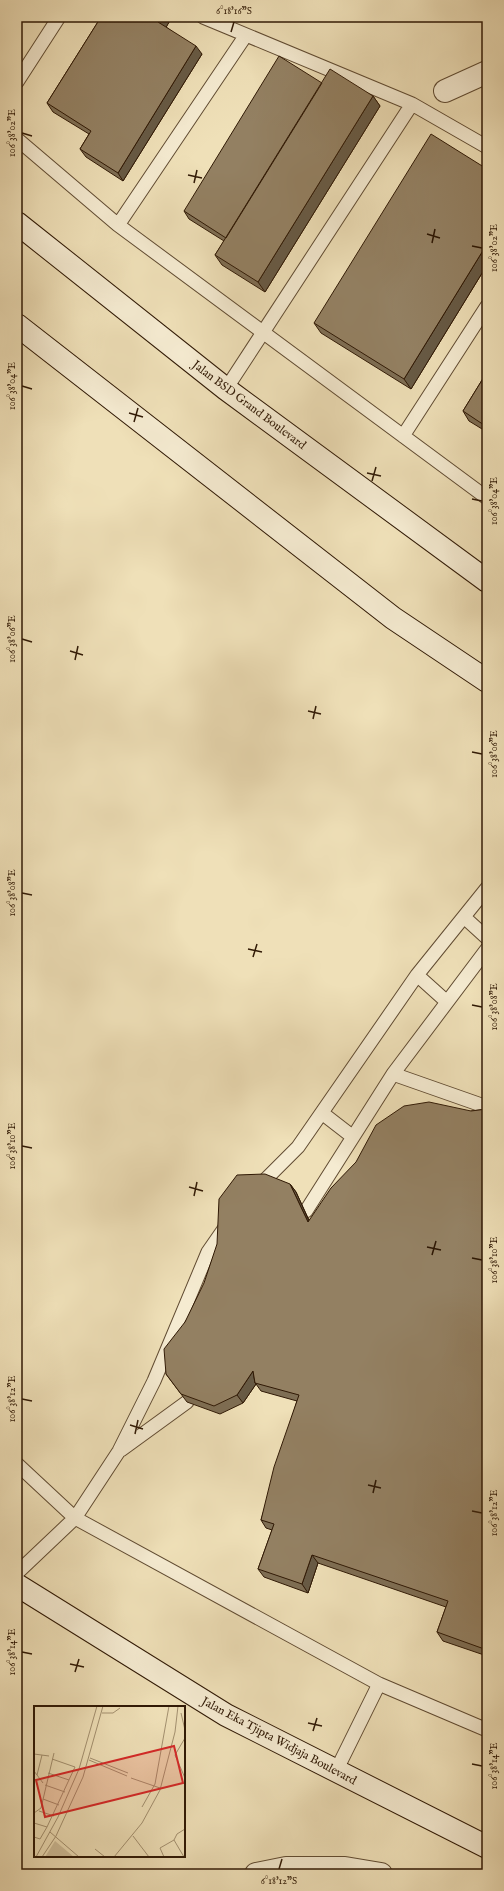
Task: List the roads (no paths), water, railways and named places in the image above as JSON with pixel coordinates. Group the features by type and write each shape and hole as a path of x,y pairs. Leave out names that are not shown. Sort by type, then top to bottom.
{"main road":[{"path":"445,91 487,72"},
{"name":"Jalan BSD Grand Boulevard","path":"17,223 226,389 487,581"},
{"path":"17,325 393,618 487,681"},
{"name":"Jalan Eka Tjipta Widjaja Boulevard","path":"17,1585 226,1716 487,1847"},
{"path":"256,1874 286,1868 345,1868 381,1874"}],"lane":[{"path":"17,82 59,17"},
{"path":"203,17 412,104 487,147"},
{"path":"118,225 246,35"},
{"path":"226,389 264,333 412,104"},
{"path":"17,139 118,225 487,498"},
{"path":"403,436 487,306"},
{"path":"262,1182 298,1147 417,975 487,888"},
{"path":"464,917 487,938"},
{"path":"306,1211 393,1074 487,949"},
{"path":"417,975 447,1002"},
{"path":"393,1074 487,1108"},
{"path":"322,1113 353,1137"},
{"path":"17,1573 75,1518 119,1451 154,1381 208,1252 224,1229"},
{"path":"119,1451 187,1402"},
{"path":"17,1464 75,1518 380,1684 487,1730"},
{"path":"336,1771 380,1684"}]}
